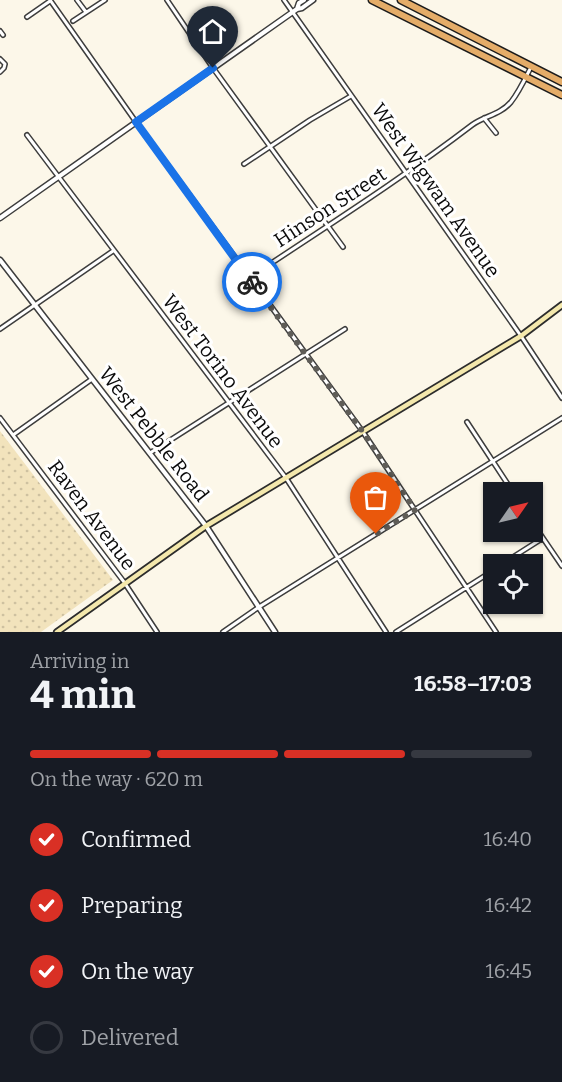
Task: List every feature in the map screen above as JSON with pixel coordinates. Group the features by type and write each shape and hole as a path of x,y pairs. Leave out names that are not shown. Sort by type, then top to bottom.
{"highway":[{"path":"372,0 562,96"},
{"path":"401,0 562,82"}],"main road":[{"path":"57,632 124,582 206,526 521,336 562,305"}],"street":[{"path":"27,17 50,0 249,278 363,432 496,632"},
{"path":"77,0 86,12"},
{"path":"73,21 105,0"},
{"path":"167,0 213,68 272,146 343,247"},
{"name":"West Wigwam Avenue","path":"284,0 521,336 562,398"},
{"path":"297,9 299,3 304,0"},
{"path":"0,218 292,12 313,0"},
{"path":"0,30 3,35"},
{"path":"0,59 5,63 0,72"},
{"name":"Hinson Street","path":"249,278 407,174 484,118 494,115 510,103 531,67"},
{"path":"244,164 351,96"},
{"path":"484,118 496,133"},
{"name":"West Torino Avenue","path":"27,135 57,178 286,478 386,632"},
{"path":"0,329 113,252"},
{"name":"West Pebble Road","path":"0,260 206,526 275,632"},
{"path":"150,453 345,329"},
{"path":"13,435 92,379"},
{"name":"Raven Avenue","path":"0,418 124,582 158,632"},
{"path":"223,632 259,607 562,418"},
{"path":"467,422 507,482"},
{"path":"543,538 562,566"},
{"path":"518,554 537,542"},
{"path":"396,632 483,577"}],"sand":[{"path":"0,431 113,580 41,632 0,632"}],"way so far":[{"path":"252,282 363,432 415,510 376,534"}],"route":[{"path":"213,68 136,122 252,282"}]}
